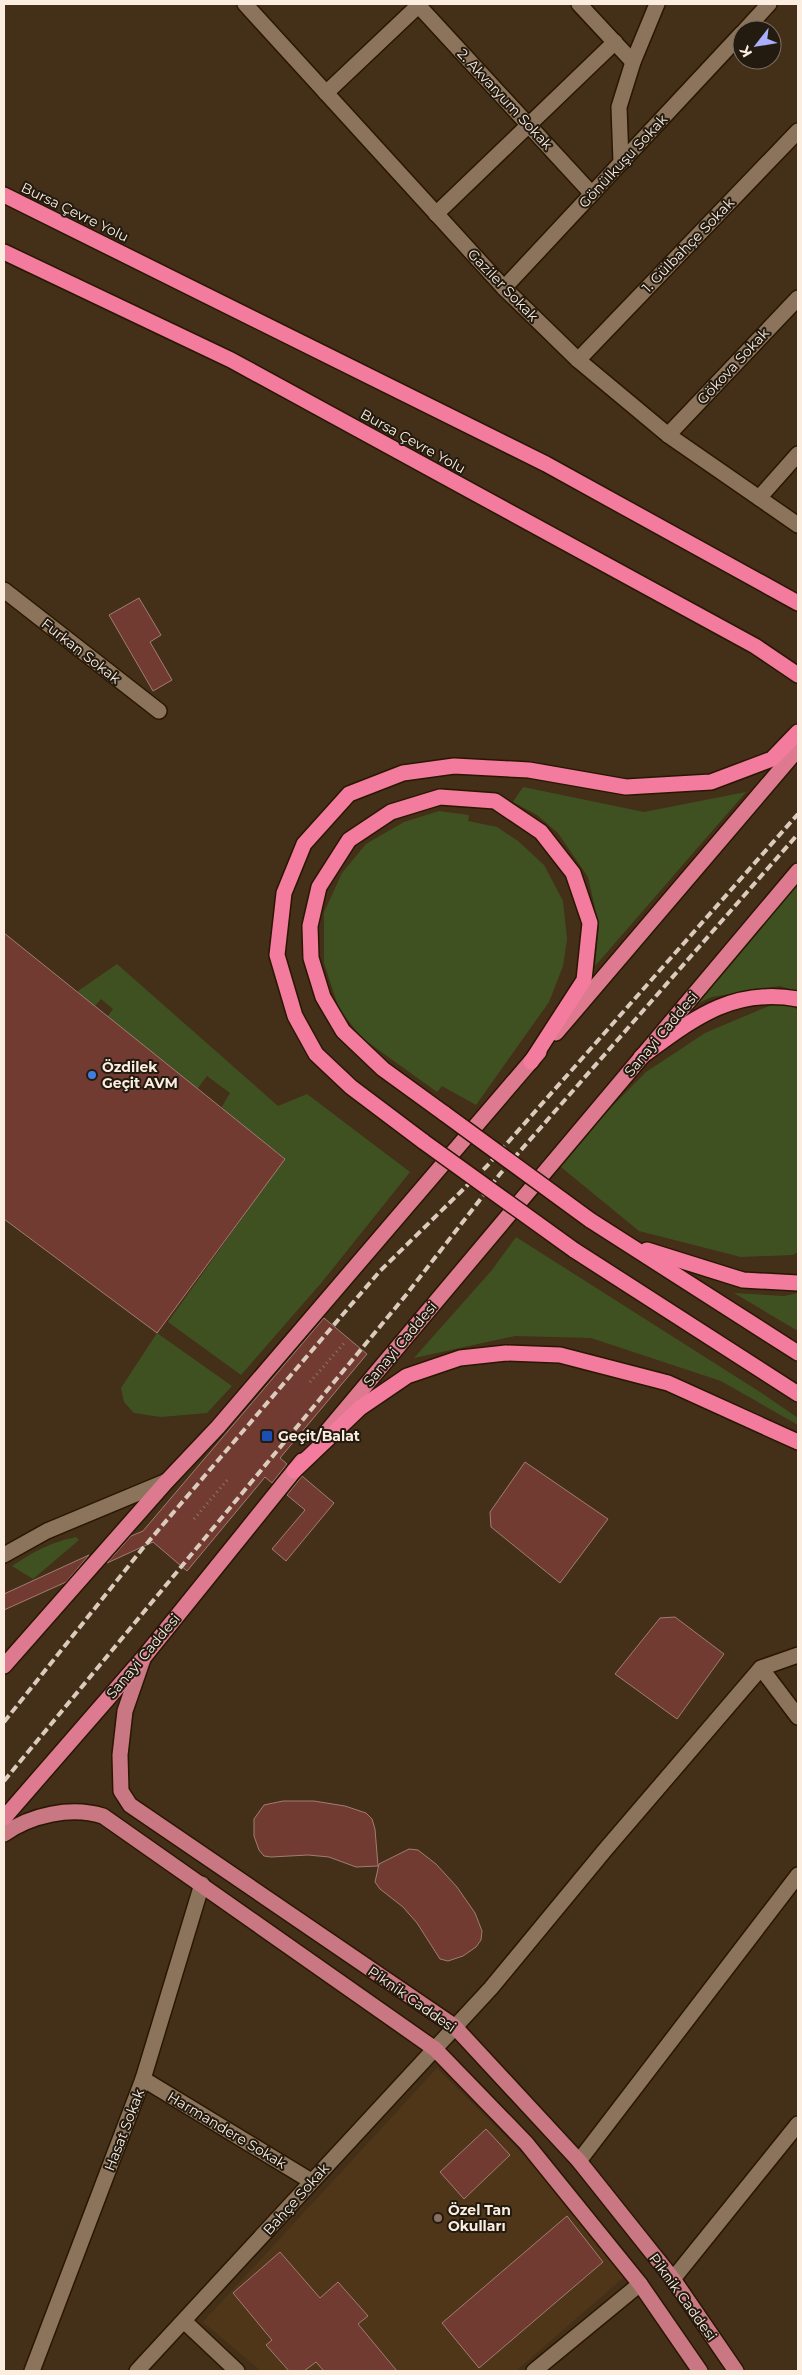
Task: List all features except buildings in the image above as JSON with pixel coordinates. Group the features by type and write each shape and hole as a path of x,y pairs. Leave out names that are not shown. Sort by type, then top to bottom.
{"highway":[{"name":"Bursa Çevre Yolu","path":"4,195 546,464 797,602"},
{"name":"Bursa Çevre Yolu","path":"4,252 231,360 755,646 798,675"},
{"path":"798,732 772,759 711,782 626,787 529,770 454,766 403,773 349,794 304,844 284,893 277,955 295,1016 316,1054 351,1087 574,1250 798,1394"},
{"path":"4,1666 218,1427 798,749"},
{"path":"531,1062 584,980 590,923 573,873 542,832 495,800 440,797 391,812 349,840 319,887 310,926 312,958 323,997 343,1031 383,1069 590,1220 798,1352"},
{"name":"Sanayi Caddesi","path":"4,1818 144,1657 294,1471 798,871"},
{"path":"641,1056 699,1015 736,1001 774,995 798,999"},
{"path":"629,1245 743,1280 798,1283"},
{"path":"294,1471 360,1408 407,1376 460,1358 506,1354 560,1354 668,1383 798,1442"}],"main road":[{"name":"Piknik Caddesi","path":"144,1657 124,1711 120,1755 121,1791 130,1805 454,2026 579,2161 673,2278 736,2371"},
{"name":"Piknik Caddesi","path":"4,1834 17,1825 60,1813 86,1811 103,1816 435,2049 526,2143 640,2284 700,2371"}],"street":[{"name":"Gaziler Sokak","path":"245,4 504,288 578,360 668,435 798,525"},
{"path":"326,93 418,4"},
{"name":"2. Akvaryum Sokak","path":"418,4 592,194"},
{"path":"579,4 633,62"},
{"path":"621,162 619,107 633,62 657,4"},
{"path":"754,20 769,4"},
{"path":"436,214 615,42"},
{"name":"Gönülkuşu Sokak","path":"504,288 732,44"},
{"name":"1. Gülbahçe Sokak","path":"578,360 798,131"},
{"name":"Gökova Sokak","path":"668,435 798,298"},
{"path":"759,498 798,454"},
{"name":"Furkan Sokak","path":"4,590 159,711"},
{"path":"4,1555 47,1530 167,1482"},
{"path":"798,1655 761,1668 798,1718"},
{"name":"Bahçe Sokak","path":"137,2371 491,1988 605,1850 761,1668"},
{"path":"579,2161 798,1875"},
{"name":"Hasat Sokak","path":"32,2371 143,2080 202,1884"},
{"name":"Harmandere Sokak","path":"143,2080 311,2181"},
{"path":"673,2278 797,2129"},
{"path":"534,2371 640,2284"},
{"path":"184,2321 237,2371"}],"path":[{"path":"310,1382 346,1341"},
{"path":"194,1519 229,1478"}],"shaded area":[{"name":"Özel Tan Okulları","path":"437,2068 528,2159 624,2277 516,2371 261,2371 203,2322"}],"green space":[{"path":"523,787 644,812 746,792 595,966 599,926 588,877 558,833 537,815 513,802"},
{"path":"439,811 469,815 468,821 497,827 518,841 544,865 563,901 567,939 563,966 549,1002 476,1105 442,1086 437,1092 362,1038 339,1009 324,963 324,912 342,873 366,844 404,822"},
{"path":"798,864 798,992 780,986 712,997 662,1019"},
{"path":"117,964 278,1106 307,1094 410,1172 322,1282 241,1375 168,1322 285,1158 220,1110 230,1093 207,1076 195,1092 103,1022 113,1009 101,999 89,1013 78,991"},
{"path":"783,1000 798,1010 798,1252 793,1255 741,1257 639,1231 556,1163 646,1072 705,1033"},
{"path":"516,1237 760,1392 798,1418 798,1425 721,1381 591,1338 515,1336 414,1358 492,1270"},
{"path":"734,1293 784,1296 798,1293 798,1331"},
{"path":"157,1333 232,1386 207,1413 161,1417 134,1413 124,1402 121,1388"},
{"path":"76,1537 79,1540 33,1579 12,1566 42,1548"}],"railway":[{"path":"4,1722 143,1548 380,1271 487,1166 798,814"},
{"path":"4,1781 406,1295 500,1174 798,834"}],"place":[{"name":"Özdilek Geçit AVM","path":"92,1075"},
{"name":"Geçit/Balat","path":"267,1436"},
{"name":"Özel Tan Okulları","path":"438,2218"}]}
